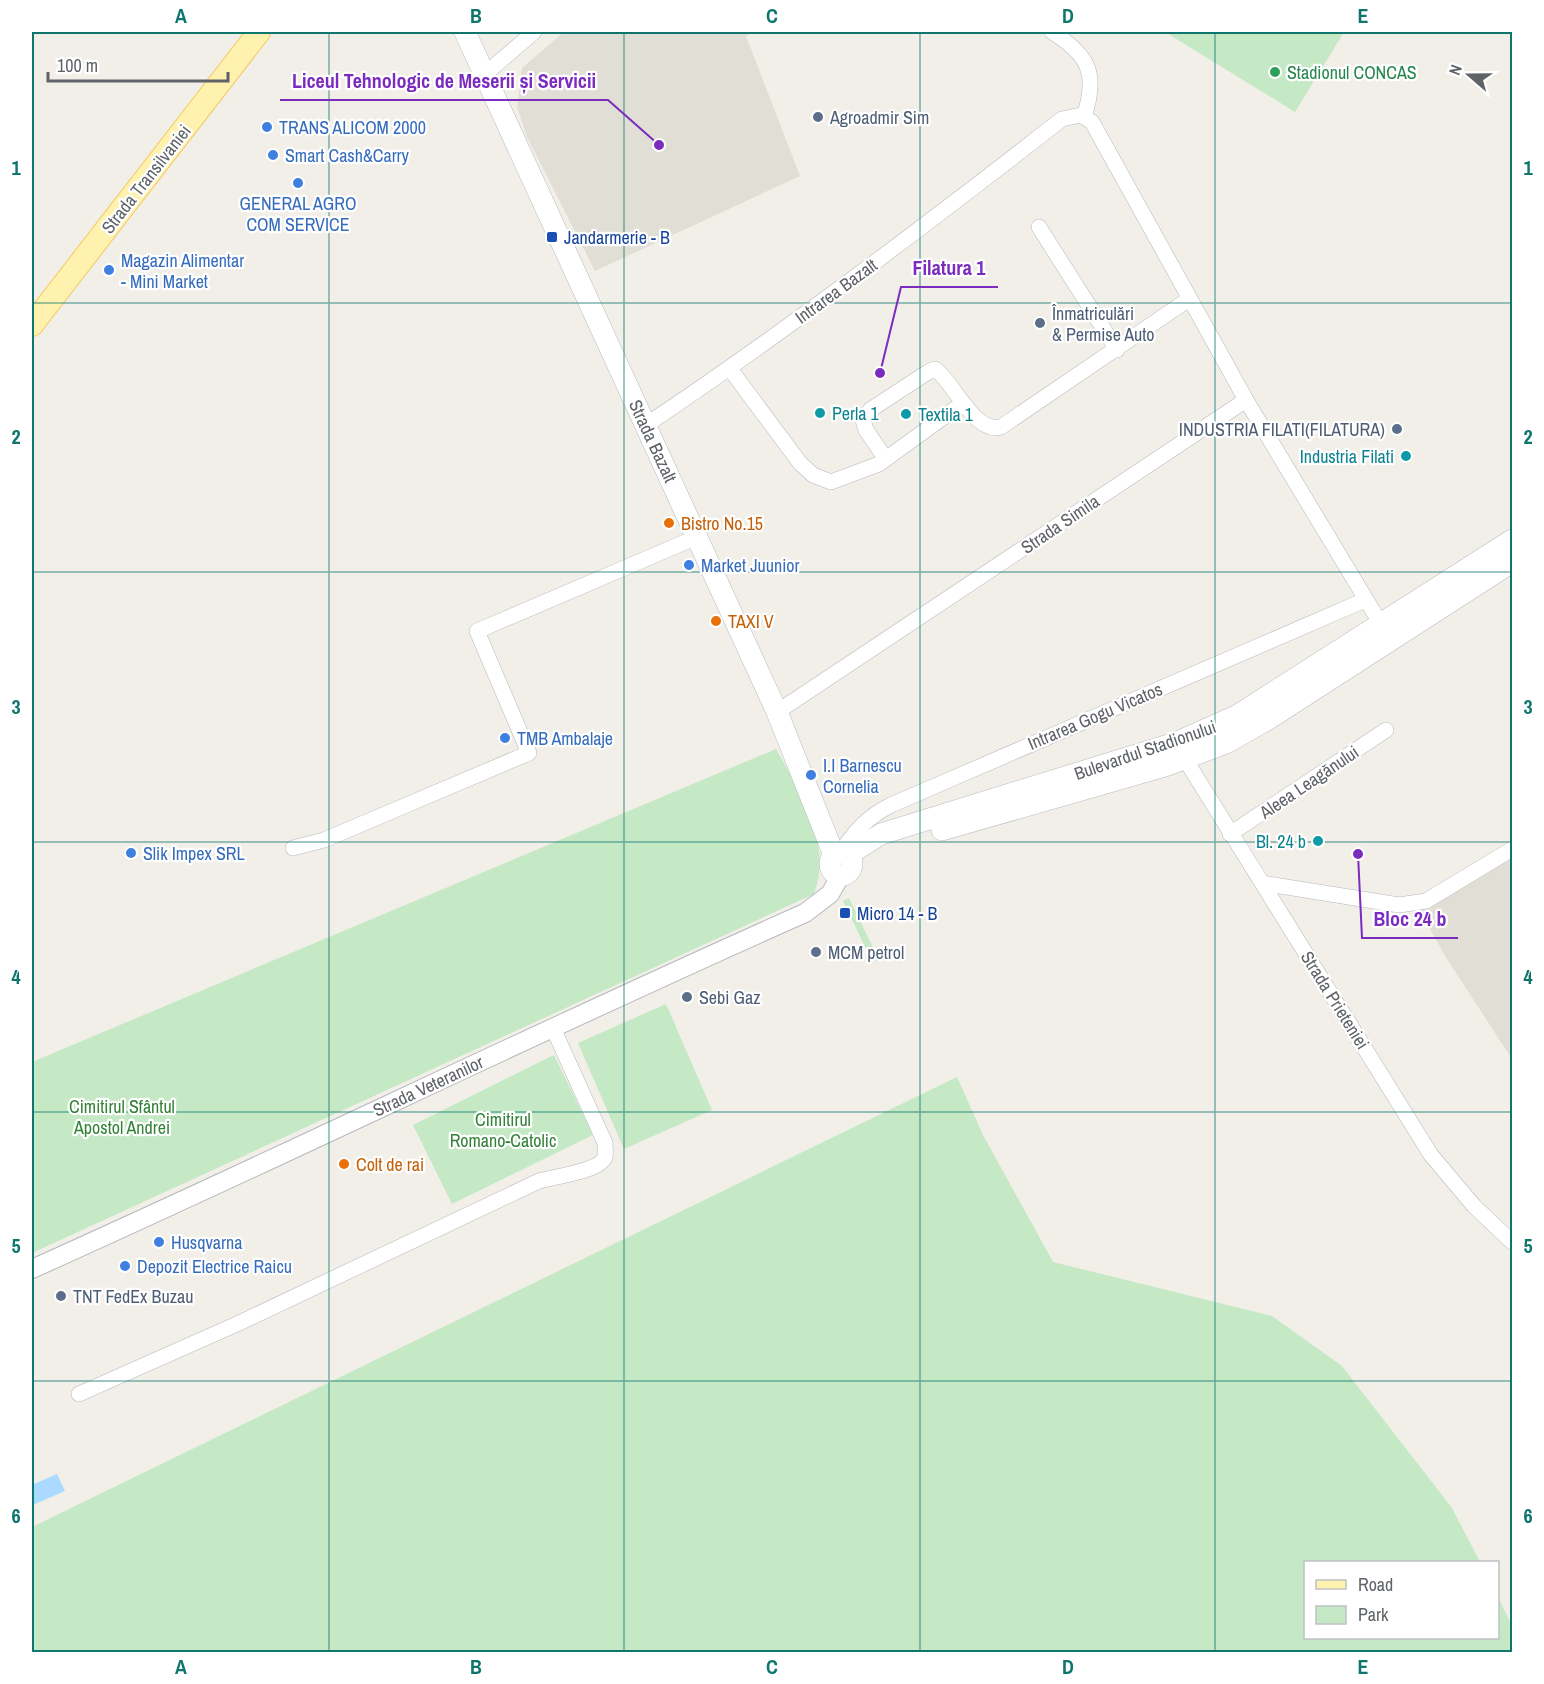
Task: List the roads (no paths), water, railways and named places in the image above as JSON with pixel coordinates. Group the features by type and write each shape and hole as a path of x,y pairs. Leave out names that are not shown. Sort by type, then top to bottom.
{"main road":[{"name":"Strada Transilvaniei","path":"32,325 260,32"},
{"name":"Strada Bazalt","path":"465,32 698,537 842,862"},
{"name":"Bulevardul Stadionului","path":"842,862 1180,751 1204,753 1247,731 1512,540"},
{"name":"Bulevardul Stadionului","path":"1385,631 1512,562"}],"street":[{"path":"485,74 534,32"},
{"path":"1052,32 1082,54 1092,78 1082,116 1092,122 1246,400 1385,631"},
{"name":"Intrarea Bazalt","path":"646,425 730,369 933,220 1062,119 1082,116"},
{"path":"1039,227 1117,350"},
{"path":"885,458 866,430 863,420 870,410 935,369 943,374 963,403 987,426 1001,427 1189,299"},
{"path":"730,369 800,463 813,475 831,482 879,464 963,403"},
{"name":"Strada Simila","path":"777,712 1246,400"},
{"path":"293,848 324,840 529,753 477,631 698,537"},
{"name":"Intrarea Gogu Vicatos","path":"842,862 858,827 871,815 1365,600"},
{"name":"Aleea Leagănului","path":"1230,834 1386,730"},
{"name":"Strada Prieteniei","path":"1180,751 1431,1155 1474,1206 1512,1242"},
{"path":"1262,883 1399,905 1412,904 1426,901 1512,849"},
{"name":"Strada Veteranilor","path":"32,1269 214,1188 553,1028 805,913 824,900 842,862"},
{"path":"79,1394 237,1324 539,1181 559,1174 578,1173 598,1166 605,1157 605,1143 553,1028"}],"water":[{"path":"57,1474 65,1491 33,1505 32,1485"}],"place":[{"name":"Stadionul CONCAS","path":"1275,72"},
{"name":"Agroadmir Sim","path":"818,117"},
{"name":"TRANS ALICOM 2000","path":"267,127"},
{"name":"Liceul Tehnologic de Meserii și Servicii","path":"659,145"},
{"name":"Smart Cash&Carry","path":"273,155"},
{"name":"GENERAL AGRO COM SERVICE","path":"298,183"},
{"name":"Jandarmerie - B","path":"552,237"},
{"name":"Magazin Alimentar - Mini Market","path":"109,270"},
{"name":"Înmatriculări & Permise Auto","path":"1040,323"},
{"name":"Filatura 1","path":"880,373"},
{"name":"Perla 1","path":"820,413"},
{"name":"Textila 1","path":"906,414"},
{"name":"INDUSTRIA FILATI(FILATURA)","path":"1397,429"},
{"name":"Industria Filati","path":"1406,456"},
{"name":"Bistro No.15","path":"669,523"},
{"name":"Market Juunior","path":"689,565"},
{"name":"TAXI V","path":"716,621"},
{"name":"TMB Ambalaje","path":"505,738"},
{"name":"I.I Barnescu Cornelia","path":"811,775"},
{"name":"Bl. 24 b","path":"1318,841"},
{"name":"Slik Impex SRL","path":"131,853"},
{"name":"Bloc 24 b","path":"1358,854"},
{"name":"Micro 14 - B","path":"845,913"},
{"name":"MCM petrol","path":"816,952"},
{"name":"Sebi Gaz","path":"687,997"},
{"name":"Colt de rai","path":"344,1164"},
{"name":"Husqvarna","path":"159,1242"},
{"name":"Depozit Electrice Raicu","path":"125,1266"},
{"name":"TNT FedEx Buzau","path":"61,1296"}],"park label":[{"name":"Cimitirul Sfântul Apostol Andrei","path":"122,1116"},
{"name":"Cimitirul Romano-Catolic","path":"503,1129"}]}
